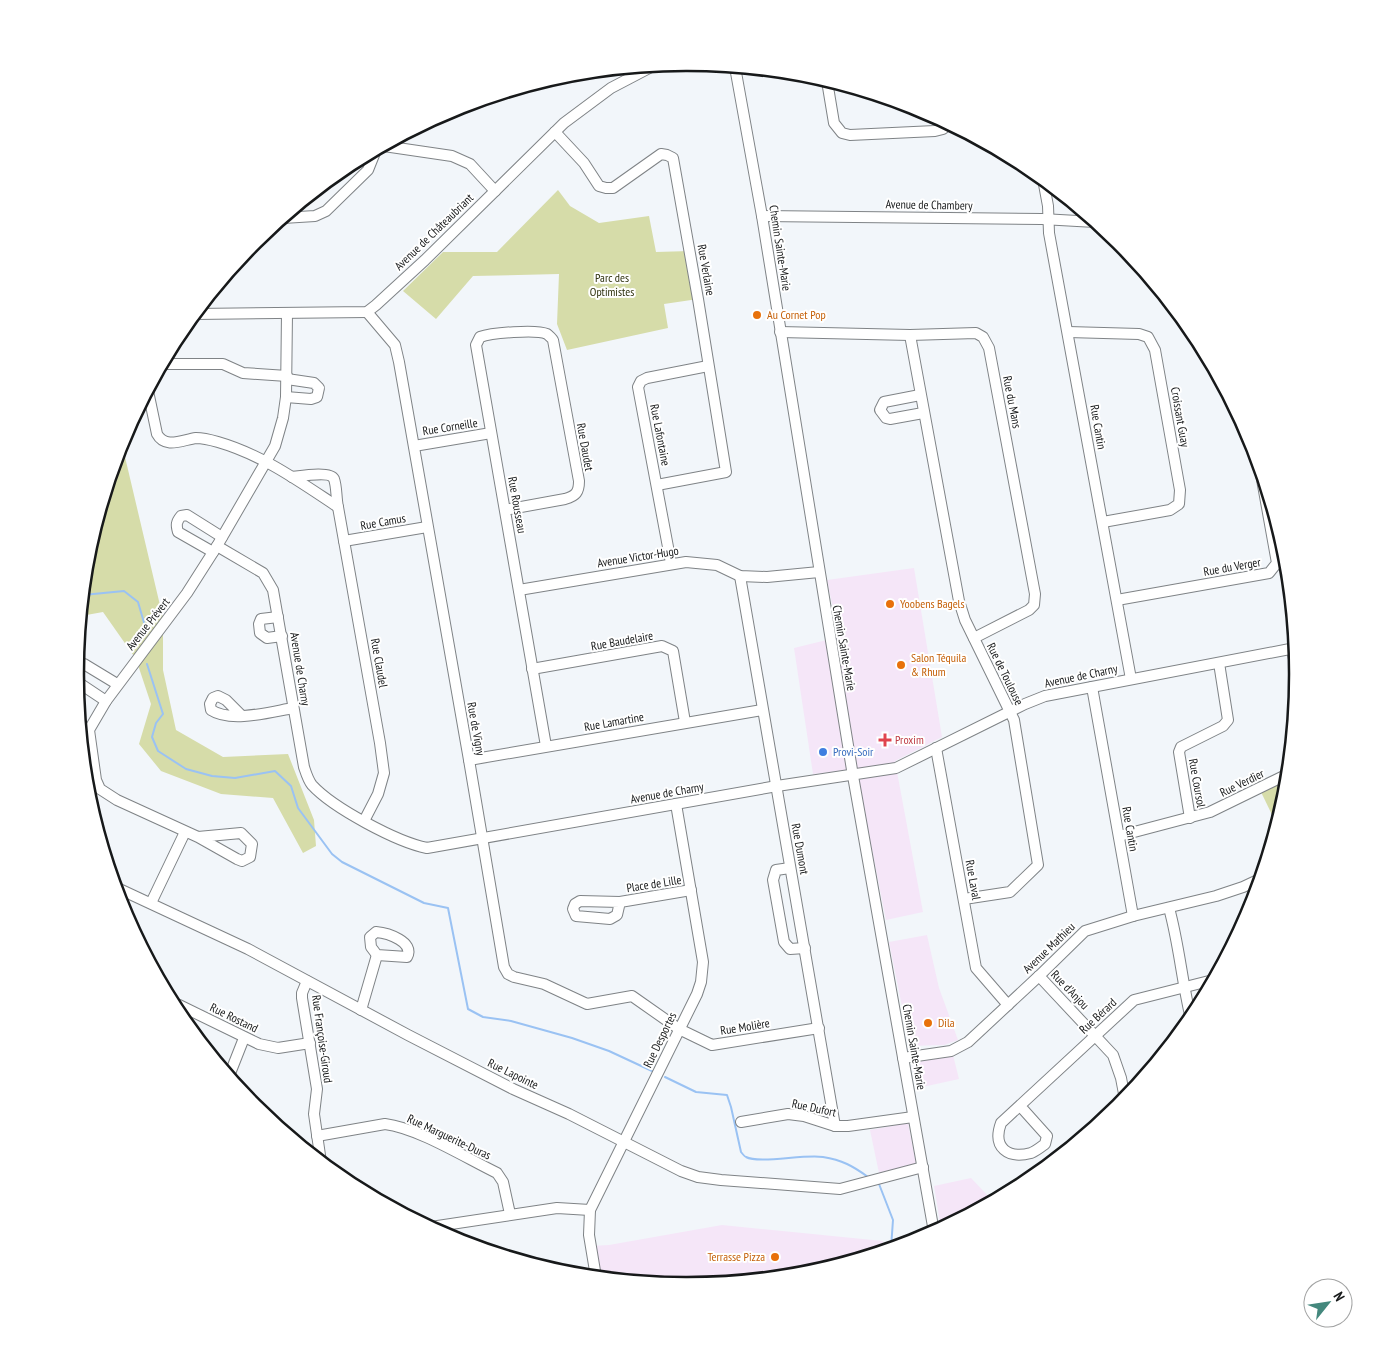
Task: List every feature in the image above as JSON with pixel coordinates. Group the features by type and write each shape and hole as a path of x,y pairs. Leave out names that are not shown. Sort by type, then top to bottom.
{"street":[{"name":"Avenue de Châteaubriant","path":"367,312 580,110 611,88 638,74"},
{"name":"Chemin Sainte-Marie","path":"737,74 853,776 933,1224"},
{"path":"828,89 834,123 842,133 850,135 935,131 943,129"},
{"name":"Rue Verlaine","path":"555,132 584,163 599,186 606,188 613,188 661,154 673,158 726,472 657,485"},
{"path":"393,147 452,156 470,164 495,191"},
{"path":"294,217 315,216 326,210 368,170 372,160"},
{"name":"Rue Cantin","path":"1045,190 1048,219 1068,332 1132,678"},
{"name":"Avenue de Chambery","path":"762,216 1048,219 1085,222"},
{"path":"203,314 367,312"},
{"name":"Rue de Vigny","path":"367,312 395,344 504,968 508,974 514,977 544,984 587,1004 632,996 679,1029"},
{"name":"Avenue Prévert","path":"185,832 117,800 100,789 96,780 89,730 117,684 187,593 275,446 283,418 286,397 287,313"},
{"name":"Rue Rousseau","path":"546,746 476,344 480,337 489,334 534,332 548,334"},
{"name":"Rue du Mans","path":"780,332 910,335 976,333 984,337 989,348 1036,594 1034,605 1030,610 974,638"},
{"name":"Croissant Guay","path":"1068,332 1139,334 1148,337 1155,350 1180,490 1179,504 1170,510 1103,522"},
{"name":"Rue Daudet","path":"505,510 574,497 578,490 579,481 553,340 548,334"},
{"name":"Rue de Toulouse","path":"910,335 959,601 964,620 1014,720 1038,865 1010,892 964,899"},
{"path":"170,364 223,364 243,373 314,383 319,388 317,397 311,399 286,397"},
{"name":"Rue Lafontaine","path":"671,563 638,387 641,381 647,378 708,366"},
{"path":"920,395 884,402 880,410 886,418 890,419 923,413"},
{"path":"150,400 157,434 160,439 172,443 202,438 218,442 266,461 338,507"},
{"name":"Rue Corneille","path":"414,446 491,433"},
{"name":"Rue Claudel","path":"292,477 330,475 334,478 384,773 378,794 364,822"},
{"name":"Rue du Verger","path":"1117,600 1269,573 1277,562 1268,514"},
{"name":"Rue Camus","path":"344,542 427,527"},
{"name":"Avenue de Charny","path":"217,545 263,573 273,590 304,767 310,783 364,822 391,835 427,848 777,786 896,768 1045,696 1078,688 1092,688 1132,678 1288,649"},
{"name":"Avenue Victor-Hugo","path":"519,590 686,562 716,565 740,576 766,577 819,572"},
{"name":"Rue Dumont","path":"740,576 835,1126"},
{"path":"278,617 261,619 259,624 260,633 267,638 282,636"},
{"name":"Rue Baudelaire","path":"532,669 662,646 667,647 673,651 685,722"},
{"name":"Rue Coursol","path":"1190,818 1179,752 1182,747 1223,726 1228,720 1219,663"},
{"path":"84,664 117,684"},
{"path":"84,687 106,701"},
{"name":"Rue Cantin","path":"1092,688 1133,916"},
{"path":"242,716 294,708"},
{"name":"Rue Lamartine","path":"469,760 762,710"},
{"name":"Rue Laval","path":"936,748 976,968 1008,1005"},
{"name":"Rue Verdier","path":"1119,836 1210,812 1280,778"},
{"name":"Rue Desportes","path":"595,1270 588,1236 590,1210 696,994 703,971 676,804"},
{"path":"151,903 185,832 198,837 237,859 242,860 250,857 252,844 242,834 198,837"},
{"path":"790,868 776,870 773,880 784,942 790,949 805,948"},
{"name":"Avenue Mathieu","path":"903,1058 950,1051 968,1042 1085,931 1251,883"},
{"name":"Place de Lille","path":"620,902 691,890"},
{"name":"Rue Lapointe","path":"125,891 248,949 526,1095 698,1177 840,1188 923,1167"},
{"path":"1169,908 1189,1008"},
{"path":"361,1010 377,955"},
{"name":"Rue d'Anjou","path":"1039,976 1114,1056 1123,1089"},
{"name":"Rue Françoise-Giroud","path":"307,981 302,998 317,1089 314,1114 320,1152"},
{"name":"Rue Bérard","path":"1021,1107 1047,1136 1045,1144 1032,1152 1008,1153 1000,1146 997,1134 1001,1123 1021,1107 1134,1000 1204,982"},
{"name":"Rue Rostand","path":"186,1010 259,1044 278,1048 310,1044"},
{"name":"Rue Molière","path":"679,1029 712,1045 818,1028"},
{"path":"232,1069 244,1038"},
{"name":"Rue Dufort","path":"741,1122 788,1114 804,1116 835,1126 848,1126 913,1117"},
{"name":"Rue Marguerite-Duras","path":"317,1136 385,1124 414,1132 497,1173 503,1182 510,1214"},
{"path":"443,1225 557,1208 590,1210"}],"shaded area":[{"path":"914,568 942,737 895,761 923,912 886,920 856,769 813,774 794,648 839,637 827,580"},
{"path":"927,935 939,988 958,1040 944,1045 910,1046 889,942"},
{"path":"953,1055 959,1079 918,1088 912,1067 918,1062"},
{"path":"908,1123 916,1164 879,1173 870,1130"},
{"path":"971,1178 988,1196 940,1221 934,1186"},
{"path":"722,1225 883,1241 883,1244 880,1245 804,1265 765,1272 686,1277 595,1270 591,1246 609,1245"}],"green space":[{"name":"Parc des Optimistes","path":"558,190 570,206 599,223 649,216 656,252 690,251 698,299 664,304 668,328 567,350 557,324 559,274 473,276 436,319 403,291 443,252 497,252"},
{"path":"125,456 163,618 163,670 176,730 223,757 288,754 314,820 316,846 303,853 273,798 221,794 161,771 139,744 151,704 136,659 103,612 87,615 95,556 104,518"},
{"path":"1279,783 1272,816 1261,792"}],"waterway":[{"path":"89,594 124,591 138,602 145,626"},
{"path":"147,664 163,714 156,723 152,737 158,751 186,769 212,776 235,778 275,771 291,786 298,808 332,854 342,862 424,903 448,908 468,1009 483,1017 511,1021 572,1038 609,1051 652,1071"},
{"path":"665,1077 696,1092 727,1095 741,1152 745,1157 761,1160 823,1157 847,1164 868,1177"},
{"path":"879,1184 893,1220 892,1241"}],"place":[{"name":"Au Cornet Pop","path":"757,315"},
{"name":"Yoobens Bagels","path":"890,604"},
{"name":"Salon Téquila & Rhum","path":"901,665"},
{"name":"Proxim","path":"885,740"},
{"name":"Provi-Soir","path":"823,752"},
{"name":"Dila","path":"928,1023"},
{"name":"Terrasse Pizza","path":"775,1257"}]}
